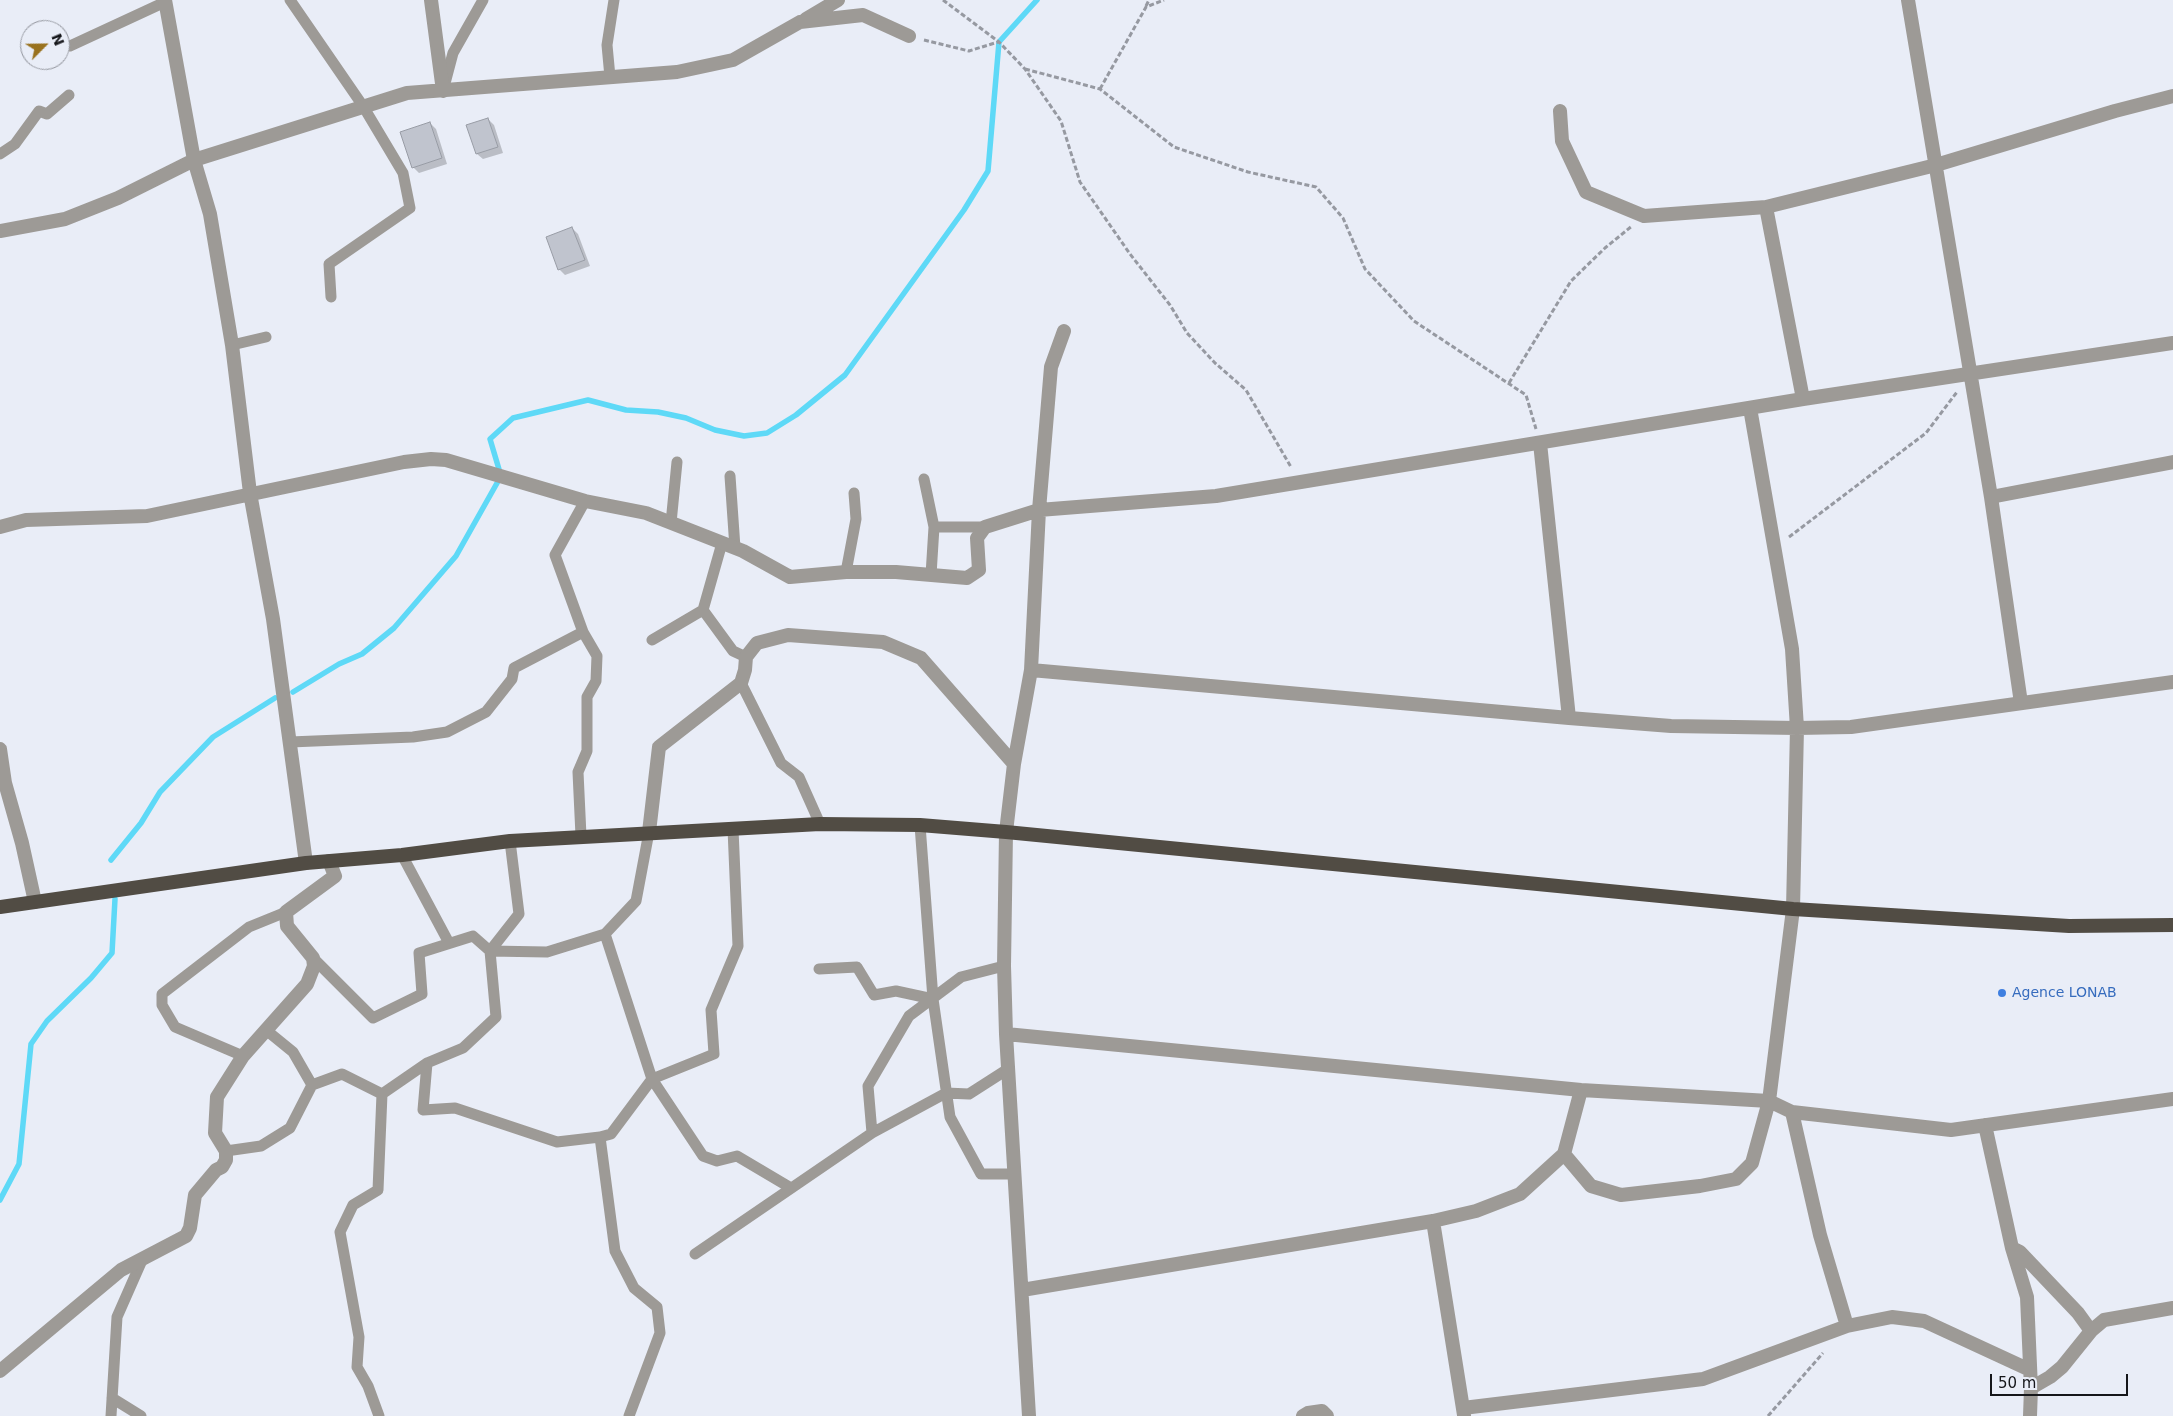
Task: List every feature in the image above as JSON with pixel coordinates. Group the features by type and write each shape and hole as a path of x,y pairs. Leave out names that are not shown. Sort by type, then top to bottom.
{"highway":[{"path":"0,907 306,863 402,854 510,840 649,832 733,830 820,824 920,825 1006,832 1793,909 2069,926 2173,925"}],"street":[{"path":"431,0 442,91"},
{"path":"0,231 64,219 96,208 194,160 407,93 677,72 733,60 838,0"},
{"path":"1908,0 1991,497 2021,703"},
{"path":"165,1 194,160 210,214 232,345 250,493 273,620 306,863"},
{"path":"800,22 864,15 909,36"},
{"path":"1560,111 1562,141 1586,192 1644,216 1766,207 1936,164 2173,96"},
{"path":"1766,207 1803,399"},
{"path":"1029,1416 1006,1034 1004,966 1006,832 1014,764 1031,670 1039,510 1051,367 1064,331"},
{"path":"0,527 26,520 147,516 404,462 431,459 446,460 585,501 646,513 735,548 790,577 846,572 896,572 967,578 979,570 977,538 985,527 1039,510 1216,496 1803,399 2173,343"},
{"path":"1564,1154 1591,1186 1621,1195 1700,1186 1736,1179 1752,1163 1769,1101 1793,909 1797,728 1792,649 1750,408"},
{"path":"1540,443 1568,718"},
{"path":"1991,497 2173,462"},
{"path":"649,832 659,747 741,683 746,657 757,643 788,635 883,642 921,658 1014,764"},
{"path":"1031,670 1671,726 1797,728 1851,727 2173,682"},
{"path":"0,749 5,783 22,844 35,902"},
{"path":"0,1371 120,1270 186,1236 190,1228 195,1195 216,1170 222,1167 226,1160 226,1151 215,1133 216,1097 243,1056 307,984 314,966 313,958 287,926 286,912 335,876 329,861"},
{"path":"1006,1034 1581,1090 1769,1101 1792,1112 1951,1130 2173,1099"},
{"path":"1022,1290 1433,1221 1476,1211 1520,1194 1564,1154 1581,1090"},
{"path":"1792,1112 1820,1234 1847,1326"},
{"path":"1985,1125 2012,1248 2027,1297 2031,1388 2030,1416"},
{"path":"1433,1221 1464,1412 1704,1379 1847,1326 1892,1317 1924,1321 2030,1370"},
{"path":"2012,1248 2020,1252 2040,1272 2078,1313 2091,1331"},
{"path":"2031,1388 2050,1378 2062,1367 2091,1331 2104,1320 2173,1308"},
{"path":"1303,1416 1308,1413 1322,1411 1327,1416"}],"lane":[{"path":"290,0 363,106 403,173 410,208 329,264 331,297"},
{"path":"442,91 453,53 483,0"},
{"path":"610,77 607,45 614,0"},
{"path":"70,46 165,1"},
{"path":"0,154 15,144 38,111 47,114 69,95"},
{"path":"232,345 266,337"},
{"path":"671,523 677,462"},
{"path":"730,476 735,548"},
{"path":"924,479 934,527 931,575"},
{"path":"846,572 856,519 854,493"},
{"path":"581,836 578,772 587,751 587,697 596,681 597,656 584,632 555,555 585,501"},
{"path":"934,527 985,527"},
{"path":"652,640 703,610 722,543"},
{"path":"703,610 733,651 746,657"},
{"path":"290,742 413,737 447,732 486,712 512,679 514,668 584,632"},
{"path":"741,683 780,763 799,777 820,824"},
{"path":"920,825 932,999 950,1117 981,1174 1015,1174"},
{"path":"427,1063 423,1110 456,1108 557,1142 612,1134 652,1079 714,1054 711,1010 738,946 733,830"},
{"path":"313,958 373,1018 422,994 419,952 472,936 490,951 547,952 605,934 636,902 649,832"},
{"path":"382,1094 427,1063 463,1048 496,1017 490,951 519,914 510,840"},
{"path":"402,854 449,943"},
{"path":"243,1056 175,1027 162,1005 162,994 249,927 286,912"},
{"path":"605,934 652,1079 703,1156 718,1161 737,1156 791,1188"},
{"path":"872,1133 868,1086 908,1016 961,977 1004,966"},
{"path":"819,969 857,967 874,995 896,991 932,999"},
{"path":"266,1030 294,1052 312,1085"},
{"path":"695,1254 872,1133 946,1093 970,1094 1008,1069"},
{"path":"226,1151 261,1146 290,1128 312,1085 342,1074 382,1094"},
{"path":"379,1416 368,1386 357,1367 359,1337 340,1232 353,1204 378,1190 382,1094"},
{"path":"600,1137 615,1251 634,1288 657,1307 660,1333 629,1416"},
{"path":"111,1416 117,1317 143,1258"},
{"path":"112,1398 141,1416"}],"path":[{"path":"943,0 998,42 1025,69 1061,121 1080,182 1130,254 1170,304 1187,333 1246,390 1300,482"},
{"path":"1100,90 1149,0"},
{"path":"1146,7 1153,0"},
{"path":"1146,7 1164,0"},
{"path":"909,36 969,51 998,42"},
{"path":"1025,69 1100,90 1174,146 1248,172 1316,187 1343,218 1365,269 1414,321 1526,395 1540,443"},
{"path":"1509,383 1571,280 1605,248 1644,216"},
{"path":"1774,548 1926,433 1971,375"},
{"path":"1768,1416 1824,1352"}],"building":[{"path":"488,118 498,147 476,154 466,125"},
{"path":"430,122 442,158 412,168 400,132"},
{"path":"572,227 585,260 558,270 546,237"}],"waterway":[{"path":"293,692 339,664 362,654 394,628 456,556 501,476 490,439 513,418 588,400 626,410 658,412 686,418 715,430 744,436 767,433 796,415 845,375 964,210 988,171 999,42 1037,0"},
{"path":"111,860 141,823 160,792 213,737 275,698"},
{"path":"0,1200 19,1164 31,1044 47,1021 91,978 112,953 115,899"}],"place":[{"name":"Agence LONAB","path":"2002,993"}]}
